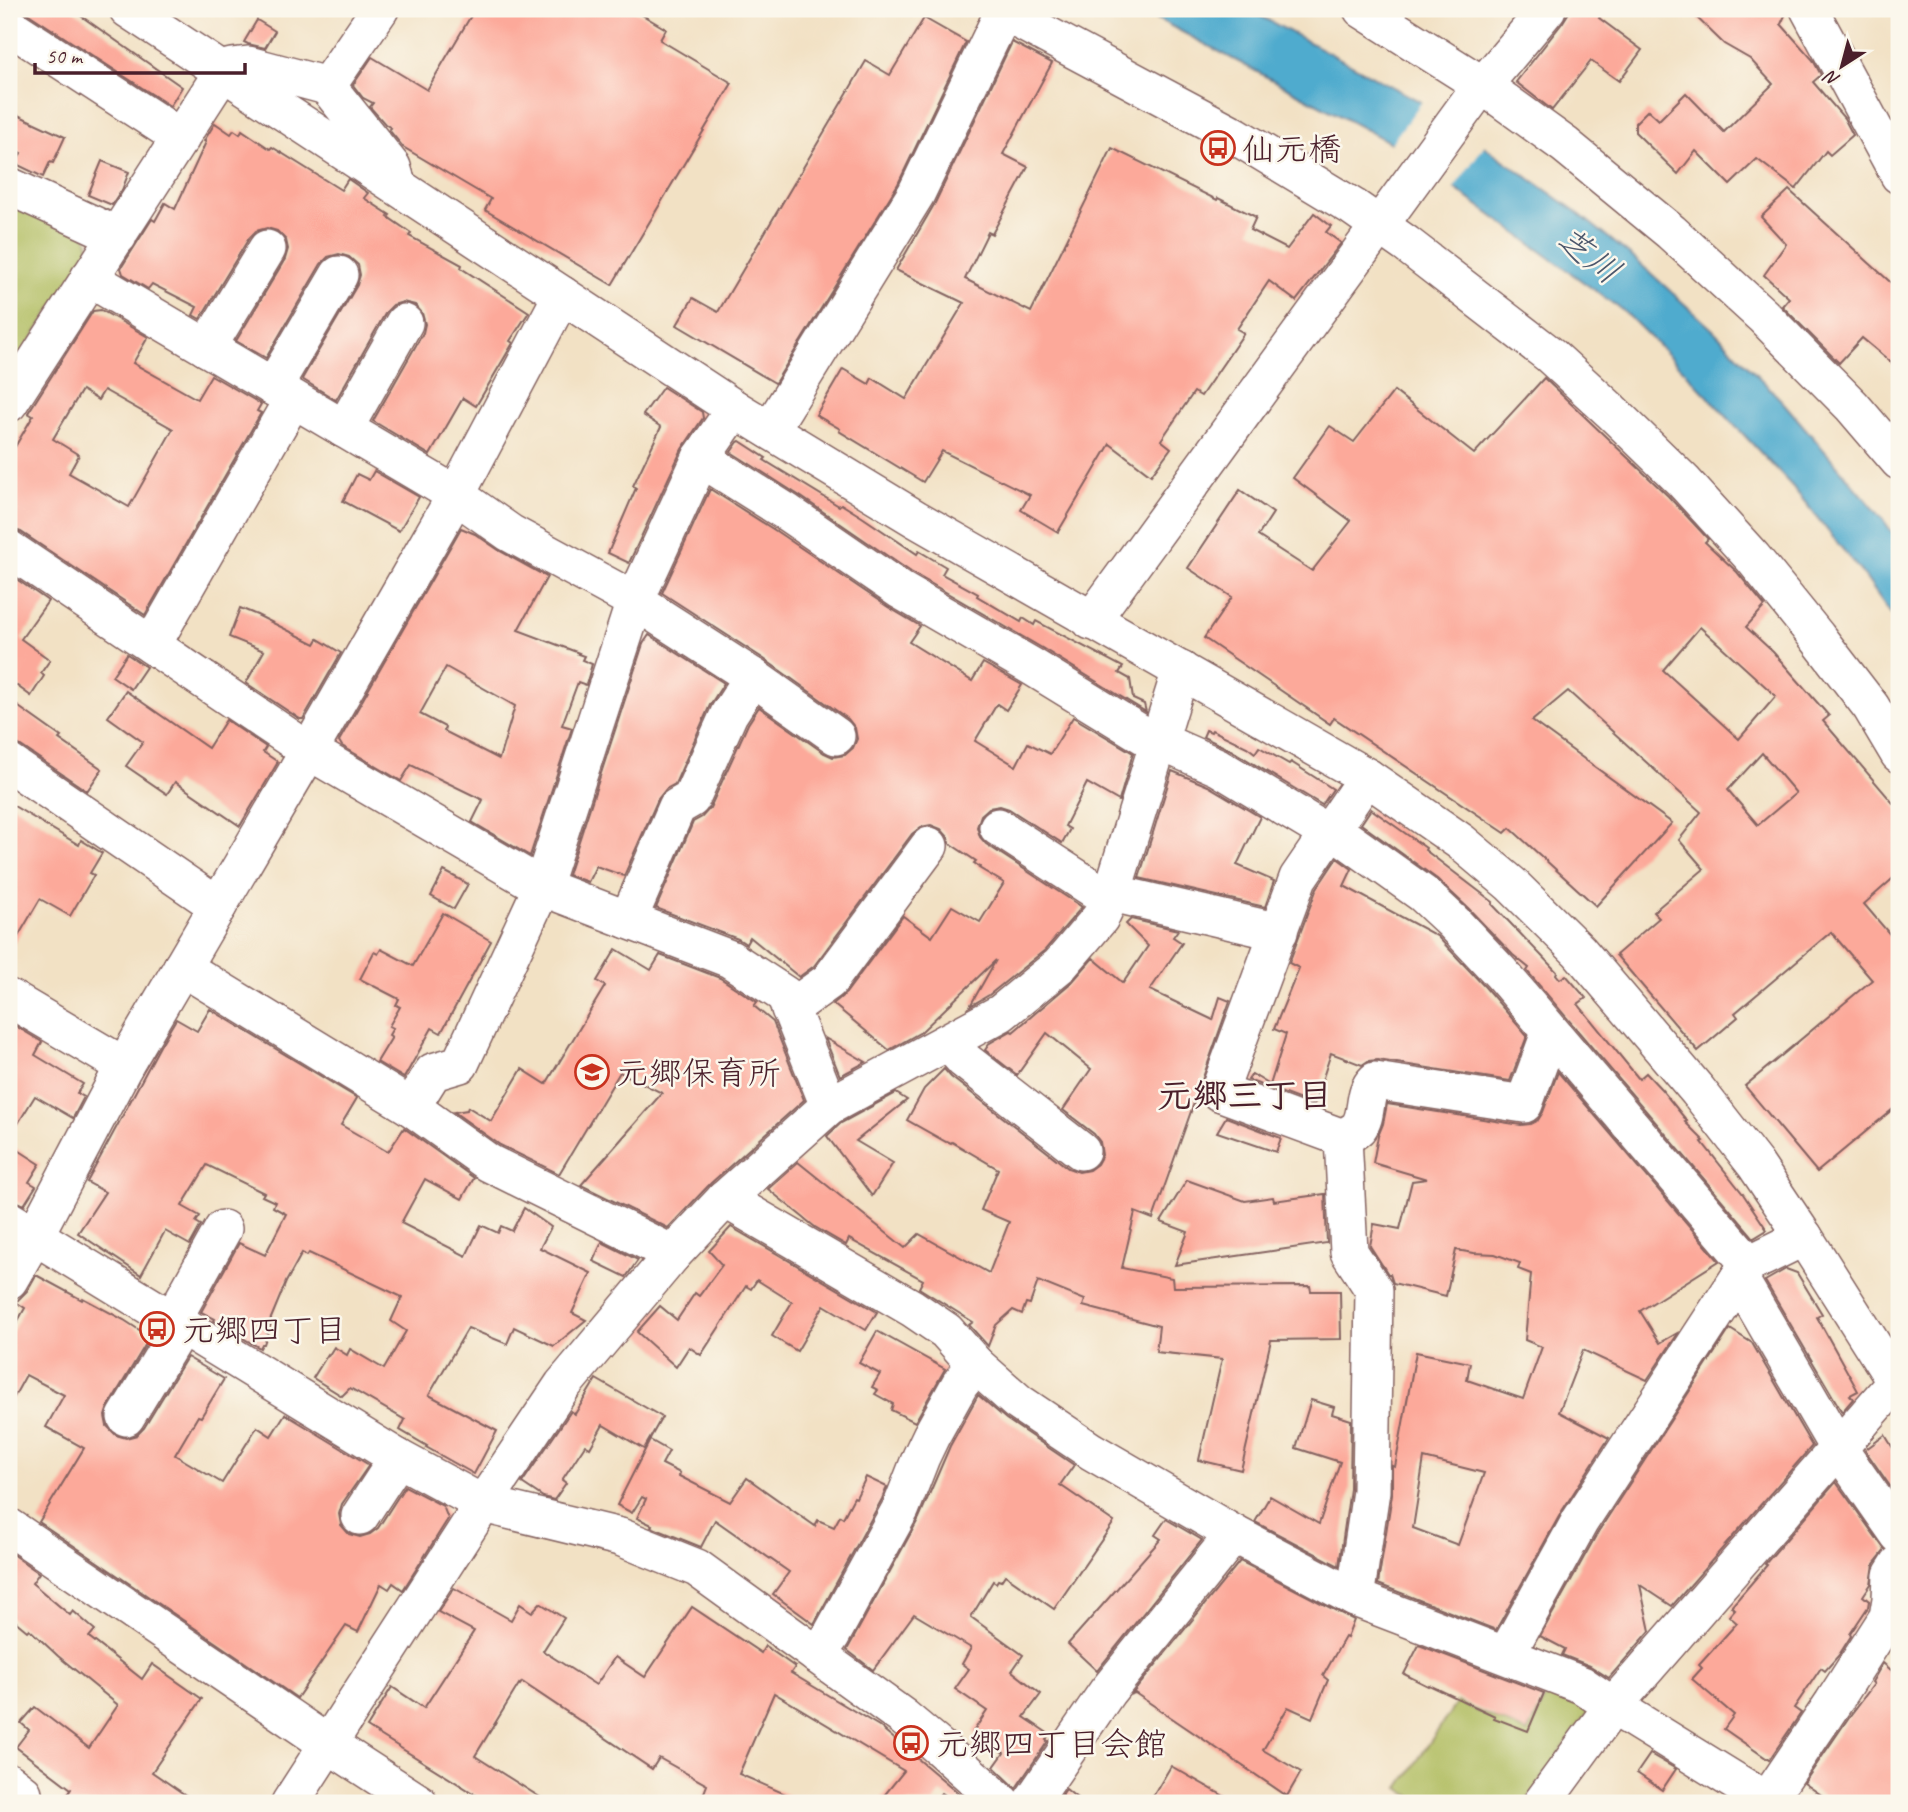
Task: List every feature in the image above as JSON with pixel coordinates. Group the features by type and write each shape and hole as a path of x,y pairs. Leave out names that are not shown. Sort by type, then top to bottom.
{"street":[{"path":"128,9 736,409 916,519 1367,777 1461,842 1511,884 1579,951 1698,1091 1755,1164 1898,1385 1838,1448 1612,1706 1542,1803"},
{"path":"327,86 380,9"},
{"path":"1362,9 1476,93 1564,145 1671,232 1763,316 1852,406 1899,461"},
{"path":"1091,621 1476,93 1547,9"},
{"path":"1809,9 1899,175"},
{"path":"770,430 916,194 1001,10 1236,136 1353,207 1387,215 1481,301 1550,355 1683,481 1818,637 1871,707 1899,754"},
{"path":"9,26 181,138"},
{"path":"9,403 222,73 231,67 248,65 327,86 392,167 397,187"},
{"path":"9,186 118,236"},
{"path":"207,348 267,249"},
{"path":"152,645 283,393 339,275"},
{"path":"89,278 456,495 510,533 635,601 753,677 836,736"},
{"path":"9,1280 22,1228 124,1066 309,751 456,495 562,295"},
{"path":"344,429 404,323"},
{"path":"411,1107 433,1072 460,1064 542,887 635,601 701,458 736,409"},
{"path":"701,458 788,513 900,590 1158,743 1218,767 1330,832 1423,894 1501,973 1744,1271 1838,1448 1899,1535"},
{"path":"9,549 309,751 542,887 730,959 785,995 828,1106"},
{"path":"290,1803 482,1504 563,1385 673,1254 725,1199 828,1106 1001,1013 1060,965 1100,918 1110,896 1181,670"},
{"path":"628,920 677,807 691,799 729,714 753,677"},
{"path":"9,763 218,906"},
{"path":"1343,1138 1219,1092 1298,878 1367,777"},
{"path":"998,827 1110,896 1279,932"},
{"path":"790,1009 829,981 929,846"},
{"path":"182,967 411,1107 489,1163 673,1254"},
{"path":"9,998 124,1066"},
{"path":"1343,1138 1357,1129 1363,1117 1370,1085 1375,1081 1524,1104 1550,1033"},
{"path":"948,1042 964,1060 1081,1151"},
{"path":"1343,1138 1349,1252 1374,1290 1371,1491 1355,1598"},
{"path":"725,1199 912,1308 946,1331 975,1365 1018,1402 1091,1451 1234,1534 1355,1598 1582,1685 1768,1802 1888,1617 1892,1575 1899,1564"},
{"path":"22,1228 398,1458 482,1504 620,1537 697,1568 903,1717 1002,1803"},
{"path":"127,1417 223,1229"},
{"path":"1506,1655 1580,1521 1744,1271 1804,1237"},
{"path":"817,1655 831,1636 901,1508 931,1436 960,1384 975,1365"},
{"path":"360,1516 398,1458"},
{"path":"9,1527 419,1803"},
{"path":"1031,1803 1107,1692 1234,1534"},
{"path":"9,1782 23,1793 15,1803"}],"green space":[{"path":"9,197 85,232 90,250 9,374"},
{"path":"1551,1687 1589,1711 1525,1803 1421,1803 1399,1788 1457,1702 1528,1733"}],"water":[{"name":"芝川","path":"1139,9 1247,9 1423,103 1574,210 1635,259 1713,330 1782,401 1882,518 1899,542 1899,625 1865,577 1792,486 1626,313 1395,145"}],"pier":[{"path":"1424,99 1486,143 1452,191 1389,146"}],"building":[{"path":"21,9 71,9 182,87 170,106"},
{"path":"475,9 632,9 666,29 660,40 732,83 612,285 485,210 491,199 403,147 389,130 391,128 370,107 373,103 363,98 353,85 372,57 427,90"},
{"path":"1571,9 1605,9 1599,18 1642,50 1619,81 1591,61 1552,110 1516,82"},
{"path":"1688,9 1788,9 1781,24 1813,60 1821,75 1813,82 1844,118 1853,135 1830,155 1826,151 1796,189 1757,159 1730,185 1696,151 1678,174 1635,132 1635,123 1648,110 1659,120 1686,93 1724,132 1773,84 1750,59 1724,44"},
{"path":"924,18 966,42 898,184 775,383 677,325 693,298 718,312 866,61 890,75"},
{"path":"257,20 275,31 265,48 244,42"},
{"path":"1012,42 1052,63 1003,154 1028,167 992,234 988,232 965,279 1031,312 1112,148 1256,217 1250,230 1287,249 1314,213 1331,226 1326,232 1341,243 1296,301 1269,281 1237,329 1244,333 1201,396 1194,392 1161,440 1171,448 1151,475 1110,444 1058,532 1021,510 1030,495 942,451 923,482 816,415 843,369 869,384 872,378 906,399 964,303 896,270 935,203"},
{"path":"9,111 65,137 43,177 16,164 21,153 9,147"},
{"path":"215,123 231,134 234,130 240,134 242,130 341,190 348,179 368,193 364,198 411,233 409,236 462,265 461,268 529,312 510,341 513,343 476,406 463,398 430,455 373,421 423,333 425,324 422,313 415,305 403,302 393,305 386,312 336,400 302,379 357,285 360,275 358,265 349,257 339,254 328,257 321,264 266,358 236,341 285,259 288,249 286,240 277,231 267,228 256,231 249,238 200,319 193,315 197,307 152,284 148,289 123,274 121,268 152,219 155,221 165,203 175,209 206,142 204,141"},
{"path":"102,161 129,172 112,205 88,195"},
{"path":"1789,190 1899,290 1899,369 1862,338 1839,363 1782,306 1789,298 1764,275 1786,244 1761,217"},
{"path":"101,310 148,337 133,363 197,399 211,375 261,404 257,411 261,413 145,615 21,532 9,528 9,457 33,416 28,413 93,311","holes":["82,390 98,400 104,390 173,429 129,507 69,473 79,455 53,439"]},
{"path":"1544,378 1668,496 1708,539 1705,542 1737,572 1765,606 1746,627 1773,652 1829,716 1823,721 1899,810 1899,873 1864,904 1899,945 1899,1104 1817,1172 1745,1086 1872,980 1831,932 1735,1013 1738,1017 1698,1051 1616,955 1659,918 1653,912 1704,869 1679,840 1701,812 1568,691 1532,721 1672,823 1596,906 1510,828 1505,833 1334,718 1330,724 1204,638 1232,597 1188,568 1240,490 1273,513 1258,536 1312,571 1351,521 1293,478 1330,426 1354,442 1394,391 1474,454","holes":["1700,627 1776,696 1739,739 1663,670","1762,753 1796,793 1758,825 1728,790"]},
{"path":"663,387 702,412 703,418 682,449 629,563 608,553 636,488 633,486 661,427 643,415"},
{"path":"740,441 766,458 764,460 839,506 841,504 917,554 919,551 946,567 942,574 1021,622 1023,618 1034,625 1036,621 1123,667 1119,673 1130,679 1133,699 1144,704 1146,712 911,572 731,452"},
{"path":"374,471 419,497 399,531 343,501 357,474 369,480"},
{"path":"710,489 920,626 909,642 972,681 983,663 1022,685 1006,710 997,704 975,741 1016,766 1028,743 1050,754 1073,717 1133,753 1119,801 1087,783 1065,826 1070,829 1062,843 1009,809 1000,806 989,808 981,815 977,827 986,844 1082,907 1045,950 989,995 970,1006 996,960 921,1032 889,1050 833,1004 846,993 903,916 932,937 952,906 980,922 1004,883 979,868 974,863 976,861 949,843 948,837 941,829 931,825 921,827 912,834 814,966 799,977 750,937 746,944 656,908 693,822 710,808 748,724 759,707 833,757 845,755 853,748 857,739 855,728 848,719 764,659 662,593"},
{"path":"461,528 547,577 518,630 579,653 584,656 582,660 592,664 586,685 578,682 562,725 572,728 530,856 472,822 483,800 411,765 401,781 342,746 339,741","holes":["446,667 515,706 499,759 444,731 445,727 420,714"]},
{"path":"9,574 48,601 21,639 50,660 41,673 44,676 31,696 9,680"},
{"path":"240,608 315,644 318,639 341,653 303,719 246,683 264,651 229,637"},
{"path":"649,635 724,683 710,705 675,784 666,789 658,799 624,876 596,866 588,882 568,875 643,644"},
{"path":"127,654 146,667 131,689 112,676"},
{"path":"126,691 208,748 226,720 266,747 263,752 278,762 240,826 175,782 167,794 126,766 143,742 108,717"},
{"path":"9,700 102,769 87,791 9,740"},
{"path":"1206,730 1212,730 1255,753 1259,747 1289,764 1291,762 1333,789 1322,805 1229,749 1203,737"},
{"path":"1172,771 1208,786 1260,817 1237,865 1274,881 1265,907 1139,878"},
{"path":"9,803 79,845 81,840 102,853 90,873 94,875 70,916 40,899 9,952"},
{"path":"1371,809 1426,848 1425,850 1493,902 1557,972 1560,979 1566,975 1586,998 1578,1004 1639,1079 1646,1073 1662,1090 1687,1121 1685,1122 1704,1141 1702,1142 1767,1230 1754,1238 1527,971 1529,968 1437,879 1361,824"},
{"path":"1337,858 1352,869 1344,886 1437,936 1527,1036 1510,1081 1378,1060 1362,1065 1331,1053 1314,1105 1248,1080 1252,1074 1270,1085 1286,1034 1274,1029 1299,968 1289,963 1317,888"},
{"path":"444,871 468,884 454,909 431,896"},
{"path":"443,913 491,941 441,1033 432,1028 404,1078 377,1062 392,1037 389,1035 393,1028 389,1026 400,1007 396,1005 399,999 360,979 374,952 378,954 381,949 413,966"},
{"path":"1131,919 1178,930 1173,937 1182,943 1150,990 1213,1020 1220,997 1230,1001 1153,1219 1135,1212 1122,1268 1172,1278 1173,1287 1310,1286 1311,1291 1340,1291 1341,1339 1271,1340 1241,1470 1199,1460 1222,1359 1156,1352 1159,1326 1083,1306 1085,1300 1038,1281 1030,1304 1026,1303 1022,1314 1013,1310 996,1325 988,1346 969,1325 973,1322 919,1288 923,1280 849,1239 846,1245 815,1227 768,1189 798,1162 905,1248 919,1234 989,1273 1009,1222 981,1210 998,1169 907,1120 924,1089 944,1069 1068,1168 1079,1172 1089,1170 1097,1164 1102,1155 1100,1142 1094,1134 1063,1110 1091,1069 1047,1033 1017,1075 985,1050 990,1043 1013,1032 1073,981 1093,958 1123,983 1148,946 1126,924"},
{"path":"616,949 651,970 660,955 720,978 757,1002 754,1006 773,1022 804,1100 711,1183 668,1228 581,1185 662,1093 620,1072 559,1174 500,1145 454,1112 467,1110 468,1107 491,1121 522,1069 546,1084 605,986 597,981"},
{"path":"210,1009 357,1098 341,1125 388,1152 404,1128 474,1178 462,1199 425,1179 401,1223 466,1256 481,1225 498,1233 501,1226 512,1231 524,1208 551,1227 540,1248 591,1273 572,1313 586,1320 554,1346 514,1327 507,1344 468,1328 429,1395 497,1431 474,1474 400,1430 405,1420 350,1388 342,1396 313,1378 334,1347 347,1355 350,1349 384,1369 406,1331 391,1321 402,1297 309,1253 307,1256 302,1253 286,1282 269,1323 264,1344 260,1348 201,1312 239,1243 265,1255 286,1214 273,1207 275,1202 262,1196 264,1193 207,1165 182,1206 200,1216 196,1222 201,1225 190,1245 165,1231 141,1275 78,1233 105,1192 87,1182 160,1046 176,1019 197,1031"},
{"path":"9,1022 42,1042 35,1055 83,1084 77,1093 84,1097 73,1118 35,1096 9,1138"},
{"path":"825,1038 866,1062 840,1076"},
{"path":"1558,1072 1719,1261 1640,1311 1660,1343 1679,1332 1647,1380 1583,1350 1559,1412 1609,1438 1562,1511 1496,1630 1378,1584 1392,1494 1392,1466 1395,1467 1416,1352 1470,1363 1467,1380 1523,1399 1542,1347 1525,1340 1531,1274 1518,1269 1520,1263 1495,1254 1456,1250 1446,1296 1393,1283 1390,1274 1370,1246 1374,1224 1400,1229 1412,1181 1427,1179 1373,1163 1387,1104 1521,1125 1538,1120","holes":["1424,1458 1484,1473 1458,1545 1413,1528"]},
{"path":"896,1093 907,1100 856,1141 893,1163 872,1196 827,1136 841,1123"},
{"path":"1226,1117 1281,1138 1276,1152 1217,1132"},
{"path":"9,1144 40,1164 29,1182 36,1186 24,1205 9,1199"},
{"path":"1187,1180 1245,1201 1273,1197 1274,1201 1325,1194 1327,1243 1175,1265 1188,1232 1161,1222"},
{"path":"731,1227 877,1312 866,1330 824,1305 797,1351 772,1336 792,1302 757,1280 751,1289 746,1286 701,1355 689,1347 676,1367 637,1332 660,1306 677,1320 695,1293 699,1296 722,1265 709,1251"},
{"path":"602,1242 638,1260 626,1277 593,1261"},
{"path":"1786,1269 1797,1273 1822,1314 1817,1317 1858,1391 1850,1395 1853,1399 1842,1412 1765,1281"},
{"path":"36,1275 124,1320 150,1337 108,1407 105,1416 107,1426 116,1435 126,1438 137,1435 144,1428 187,1357 224,1379 175,1455 222,1483 257,1427 271,1436 285,1414 369,1465 342,1504 339,1514 341,1525 349,1534 360,1537 378,1528 405,1486 443,1506 448,1519 403,1590 393,1583 389,1589 381,1584 358,1632 346,1626 297,1698 39,1522 84,1448 46,1427 64,1395 26,1375 9,1406 9,1337 25,1308 16,1302 27,1291"},
{"path":"1730,1329 1752,1343 1812,1446 1672,1606 1640,1585 1650,1631 1609,1678 1590,1666 1562,1655 1565,1649 1540,1636 1598,1532"},
{"path":"877,1331 945,1369 915,1422 891,1410 893,1404 875,1394 878,1390 872,1387 880,1374 859,1363"},
{"path":"596,1379 662,1417 644,1449 603,1425 590,1448 585,1445 562,1480 566,1483 554,1500 543,1497 522,1483 571,1411 575,1414"},
{"path":"978,1395 1006,1419 1074,1465 1060,1485 1114,1522 1054,1609 1005,1575 1001,1581 993,1581 971,1617 1023,1655 1012,1671 1041,1694 1024,1717 1049,1734 1046,1740 1048,1741 1016,1788 994,1767 1004,1753 973,1732 987,1711 955,1689 969,1669 962,1664 971,1648 914,1614 873,1670 847,1650 919,1518 950,1446"},
{"path":"1311,1400 1334,1407 1332,1414 1351,1420 1350,1489 1339,1566 1255,1522 1270,1496 1319,1524 1340,1462 1296,1448"},
{"path":"1885,1435 1899,1458 1899,1499 1865,1450"},
{"path":"650,1440 669,1451 662,1464 680,1473 679,1476 730,1502 747,1478 815,1526 818,1520 834,1527 840,1516 843,1518 854,1497 856,1498 866,1477 887,1487 814,1624 773,1594 789,1572 715,1520 701,1547 651,1527 652,1525 637,1518 646,1499 642,1497 632,1513 617,1505"},
{"path":"1836,1482 1885,1550 1874,1564 1871,1584 1863,1596 1869,1601 1868,1607 1839,1655 1825,1671 1821,1668 1794,1708 1801,1713 1769,1760 1724,1729 1734,1715 1692,1679 1702,1668 1699,1665 1737,1623 1729,1616 1735,1609 1731,1607"},
{"path":"1166,1519 1202,1540 1097,1671 1068,1644 1161,1539 1155,1535"},
{"path":"9,1552 39,1573 32,1583 70,1615 73,1611 95,1630 89,1637 142,1679 152,1664 202,1699 152,1772 197,1803 62,1803 71,1789 16,1747 29,1730 21,1723 35,1707 89,1748 118,1705 29,1629 27,1631 9,1616"},
{"path":"1240,1561 1354,1620 1347,1638 1345,1637 1323,1676 1328,1680 1312,1718 1288,1707 1263,1750 1301,1772 1287,1796 1135,1693 1132,1694"},
{"path":"454,1588 511,1620 520,1604 532,1612 540,1603 564,1618 543,1651 596,1685 615,1657 645,1677 692,1607 761,1653 765,1646 795,1667 791,1673 879,1726 962,1796 957,1803 941,1793 933,1803 878,1803 904,1771 774,1693 739,1774 806,1803 700,1803 707,1785 659,1758 652,1769 522,1682 475,1756 549,1803 489,1803 367,1727 392,1687 424,1708 474,1631 438,1612"},
{"path":"1419,1645 1544,1693 1528,1731 1494,1718 1495,1716 1404,1674"},
{"path":"1883,1663 1899,1677 1899,1803 1833,1803 1804,1783 1874,1684 1872,1682"},
{"path":"1650,1754 1676,1769 1662,1790 1637,1773"},
{"path":"1171,1766 1236,1803 1149,1803"},
{"path":"1066,1789 1083,1803 1056,1803"}],"place":[{"name":"仙元橋","path":"1218,148"},
{"name":"元郷保育所","path":"592,1072"},
{"name":"元郷四丁目","path":"157,1329"},
{"name":"元郷四丁目会館","path":"911,1743"}],"district":[{"name":"元郷三丁目","path":"1245,1095"}]}
